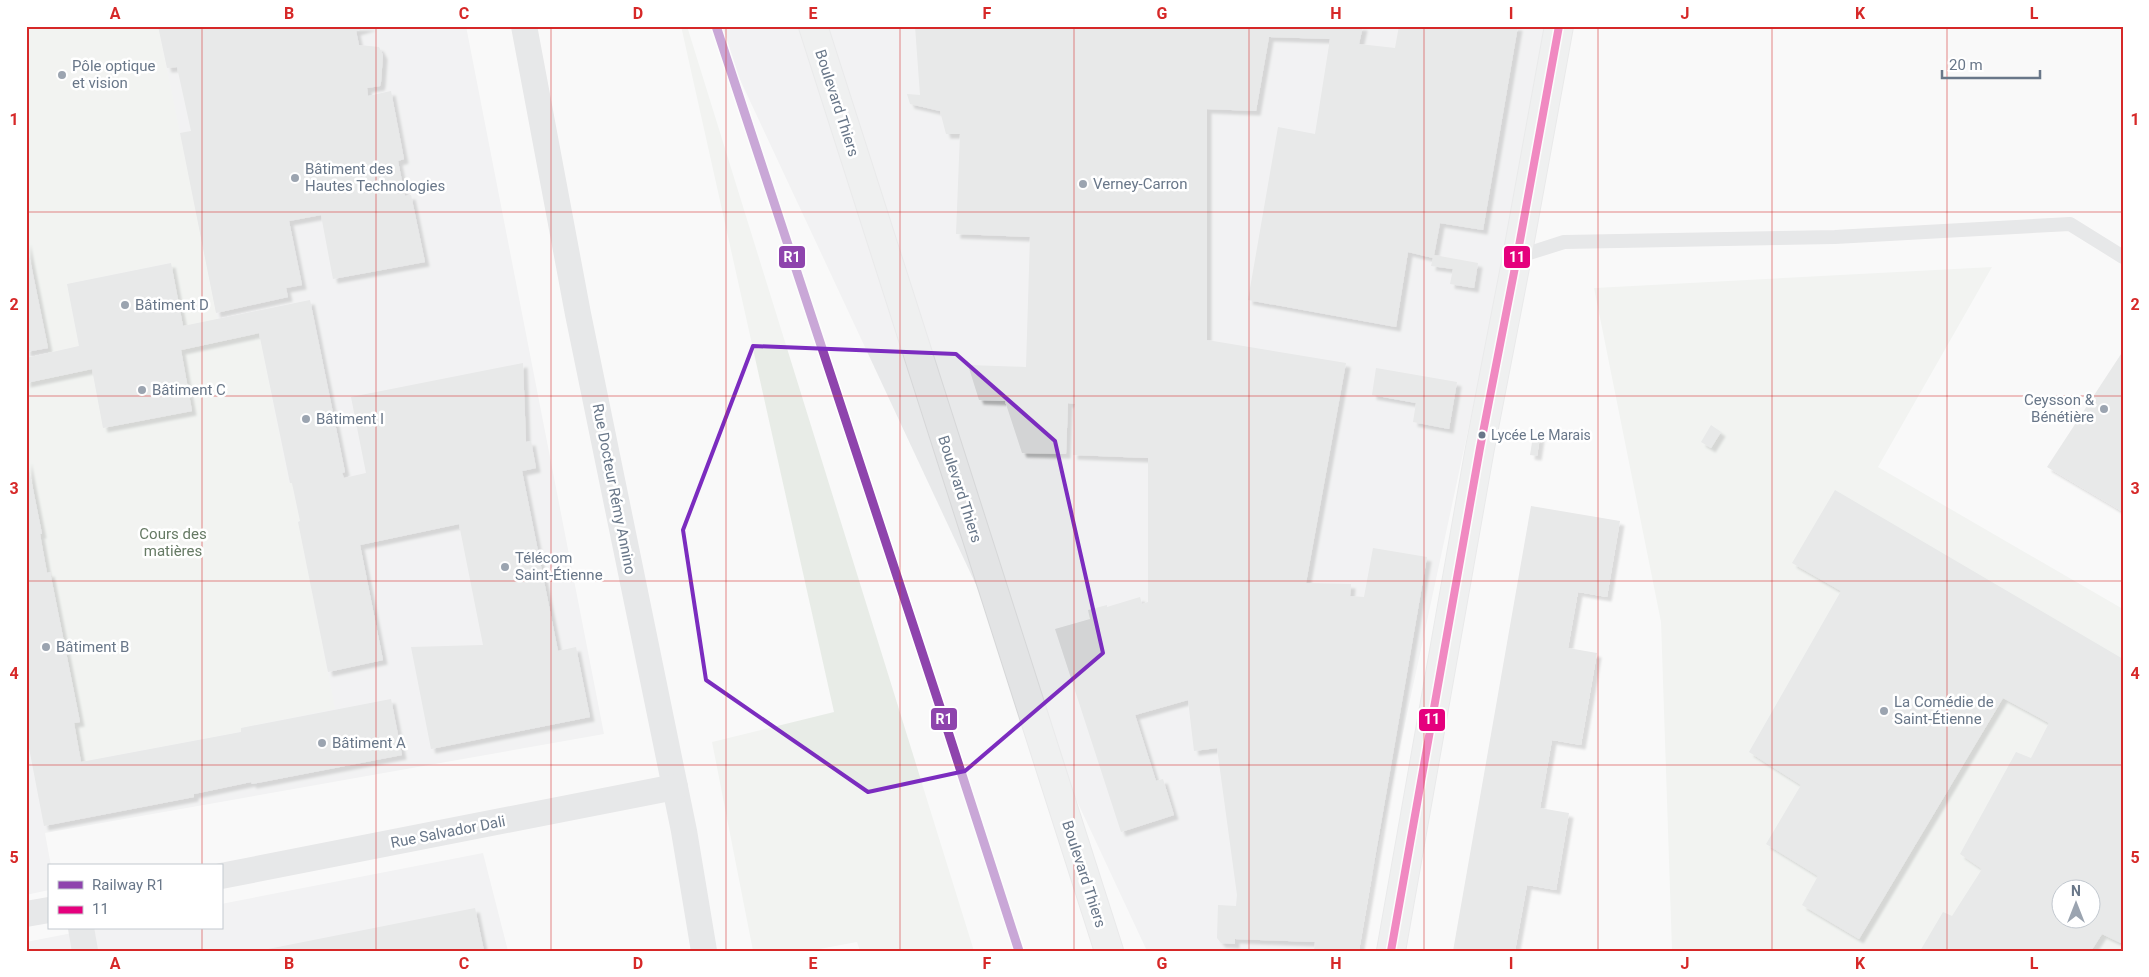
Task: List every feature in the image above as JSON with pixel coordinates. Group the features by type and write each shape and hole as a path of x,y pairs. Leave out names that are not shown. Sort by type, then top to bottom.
{"main road":[{"name":"Boulevard Thiers","path":"813,26 1109,951"},
{"path":"1391,951 1469,506 1559,26"}],"street":[{"name":"Rue Docteur Rémy Annino","path":"524,26 578,314 675,787 704,951"},
{"name":"Rue Salvador Dali","path":"222,876 675,787"},
{"path":"26,914 48,910"},
{"path":"81,930 85,951"}],"lane":[{"path":"1517,257 1564,242 1835,236 2070,224 2123,257"}],"highlighted area":[{"path":"753,346 956,354 1055,441 1103,653 965,771 868,792 706,680 683,530"}],"shaded area":[{"path":"26,26 466,26 604,734 45,833 51,864 48,864 48,890 26,895"},
{"path":"715,26 1555,26 1356,951 1147,951"},
{"path":"483,853 508,951 26,951 26,942 88,930 222,930 222,904"}],"green space":[{"path":"26,26 158,26 218,320 183,326 170,263 67,284 79,346 49,353 26,235"},
{"path":"681,26 687,26 974,951 860,951 857,942 809,951 753,951 712,742 834,712"},
{"path":"1992,267 1878,467 2123,609 2123,951 1672,951 1661,622 1594,288"},
{"name":"Cours des matières","path":"259,333 289,483 292,483 300,521 298,522 335,709 241,728 241,732 81,762 74,723 80,722 50,572 47,573 40,534 42,533 26,455 26,383 92,369 104,428 192,411 180,350"}],"building":[{"name":"Bâtiment des Hautes Technologies","path":"158,26 372,26 356,31 359,45 379,47 383,55 380,86 367,88 368,96 391,91 404,159 398,161 405,196 411,195 425,262 333,279 321,215 289,221 302,285 286,288 288,297 216,313 180,133 191,131 177,67 167,68"},
{"path":"915,26 1363,26 1359,44 1395,48 1399,26 1518,26 1483,230 1440,223 1434,255 1478,263 1474,288 1450,284 1453,269 1431,266 1433,258 1408,252 1396,327 1248,300 1278,127 1315,134 1330,39 1269,37 1256,111 1207,109 1207,340 1346,363 1306,583 1351,584 1350,596 1364,597 1373,548 1427,557 1359,951 1314,951 1315,942 1235,939 1235,944 1221,943 1217,938 1218,905 1236,906 1237,895 1217,748 1194,751 1188,700 1135,715 1156,781 1163,779 1174,815 1121,832 1055,629 1090,619 1088,610 1107,605 1107,607 1140,597 1142,604 1148,602 1148,458 1073,455 1075,404 1068,403 1066,454 1022,453 1005,401 979,400 968,365 1026,367 1030,237 956,234 960,134 946,134 940,111 910,104 907,94 920,95"},
{"path":"26,240 48,348 26,352"},
{"path":"171,263 183,326 310,300 345,472 342,473 344,478 366,473 351,397 523,363 526,442 531,441 536,468 522,471 558,651 576,647 590,717 431,749 411,647 483,645 459,524 360,545 383,660 328,672 298,522 300,521 292,483 290,483 259,333 181,350 192,411 103,428 92,369 26,383 26,358 79,346 67,284"},
{"name":"Ceysson & Bénétière","path":"2123,351 2123,512 2047,467"},
{"path":"1376,368 1457,382 1449,429 1413,422 1416,403 1372,395"},
{"path":"1711,425 1721,432 1711,448 1701,442"},
{"path":"1533,436 1540,437 1537,456 1530,455"},
{"path":"27,459 42,534 40,534 47,573 50,572 80,722 74,723 81,762 241,732 241,728 391,699 402,755 252,784 251,782 194,794 194,797 44,826 26,732"},
{"name":"La Comédie de Saint-Étienne","path":"1835,490 2123,659 2123,944 2102,934 2091,951 1920,951 1943,912 1952,916 1982,869 1960,854 2016,752 2031,758 2049,723 2003,698 1859,939 1802,905 1818,876 1766,844 1801,785 1749,752 1841,591 1792,563"},
{"path":"1531,506 1620,521 1607,597 1578,592 1568,648 1597,653 1581,745 1552,740 1540,808 1569,813 1556,890 1527,885 1515,951 1453,951"},
{"path":"475,908 484,951 263,951 263,950"}],"rail line":[{"name":"R1","path":"716,26 1019,951"}],"transit line":[{"name":"11","path":"1391,951 1480,448 1559,26"}],"place":[{"name":"Pôle optique et vision","path":"62,75"},
{"name":"Bâtiment des Hautes Technologies","path":"295,178"},
{"name":"Verney-Carron","path":"1083,184"},
{"name":"Bâtiment D","path":"125,305"},
{"name":"Bâtiment C","path":"142,390"},
{"name":"Ceysson & Bénétière","path":"2104,409"},
{"name":"Bâtiment I","path":"306,419"},
{"name":"Lycée Le Marais","path":"1482,435"},
{"name":"Télécom Saint-Étienne","path":"505,567"},
{"name":"Bâtiment B","path":"46,647"},
{"name":"La Comédie de Saint-Étienne","path":"1884,711"},
{"name":"Bâtiment A","path":"322,743"}]}
